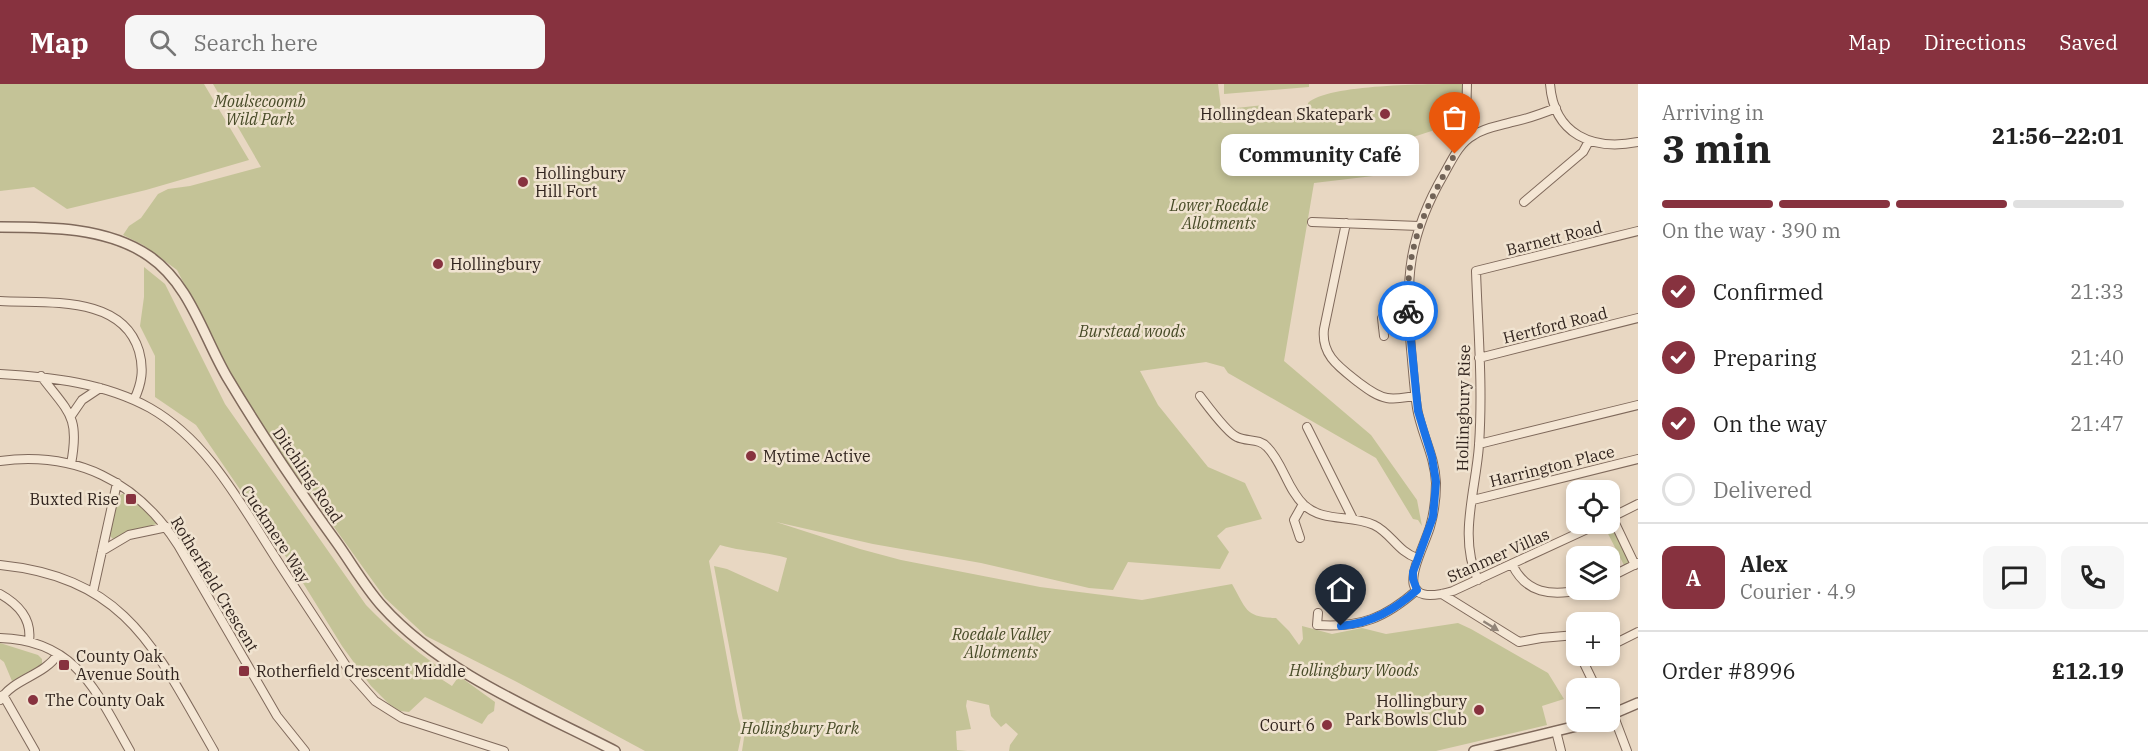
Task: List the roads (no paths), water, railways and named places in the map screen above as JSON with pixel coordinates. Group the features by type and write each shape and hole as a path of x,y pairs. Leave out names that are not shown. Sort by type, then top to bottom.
{"street":[{"path":"1467,84 1466,120 1471,136"},
{"path":"1550,84 1556,108 1570,129 1589,141 1614,146 1638,141"},
{"path":"1556,108 1534,117 1497,125 1471,136 1455,154 1434,191 1419,226 1409,269 1409,325 1415,396 1435,468 1436,482 1433,517 1417,558 1413,579 1417,590 1430,596 1442,594 1519,642 1566,636"},
{"path":"1524,202 1584,152 1589,141"},
{"path":"1312,222 1419,226"},
{"path":"1346,223 1324,329 1323,338 1327,351 1338,367 1378,395 1392,398 1415,396"},
{"name":"Ditchling Road","path":"0,227 43,228 100,235 130,245 160,264 185,296 217,359 254,423 381,604 412,637 449,663 615,751"},
{"name":"Barnett Road","path":"1476,271 1638,231"},
{"name":"Hollingbury Rise","path":"1476,271 1479,444 1468,551 1478,580"},
{"path":"0,301 89,306 114,318 131,334 141,358 143,372 134,400"},
{"path":"1382,318 1383,332 1409,325"},
{"name":"Hertford Road","path":"1479,358 1638,318"},
{"name":"Cuckmere Way","path":"0,374 41,376 100,388 150,408 182,430 204,452 229,486 352,675 375,701 402,718 504,751"},
{"path":"41,376 71,416 75,439 71,464"},
{"path":"71,416 82,400 100,388"},
{"path":"1200,396 1233,435 1262,443 1268,448 1288,484 1303,504 1311,510 1327,516 1353,519 1374,525 1385,532 1405,553 1417,558"},
{"path":"1479,444 1638,405"},
{"path":"1307,427 1353,519"},
{"name":"Harrington Place","path":"1473,500 1638,459"},
{"name":"Rotherfield Crescent","path":"0,461 45,460 71,464 102,475 146,504 167,527 277,716 305,751"},
{"path":"93,592 117,483"},
{"path":"1300,538 1294,520 1303,504"},
{"path":"1620,513 1638,504"},
{"path":"102,551 129,535 167,527"},
{"name":"Stanmer Villas","path":"1442,594 1478,580 1576,534"},
{"path":"1620,534 1636,564 1620,572"},
{"path":"1512,564 1518,577 1530,587 1552,592 1566,591"},
{"path":"0,565 47,572 93,592 116,608 136,626 151,645 214,751"},
{"path":"1318,613 1317,625 1334,627 1361,623 1389,612 1417,590"},
{"path":"0,594 11,600 25,616 29,641"},
{"path":"1620,641 1638,632"},
{"path":"0,638 29,641 58,654 77,667 90,681 130,751"},
{"path":"35,751 2,698 14,685 50,665 58,654"},
{"path":"1620,711 1638,703"},
{"path":"1474,751 1566,729"},
{"path":"1556,731 1561,751"},
{"path":"1619,732 1627,751"}],"place":[{"name":"Hollingdean Skatepark","path":"1385,114"},
{"name":"Community Café","path":"1455,154"},
{"name":"Hollingbury Hill Fort","path":"523,182"},
{"name":"Hollingbury","path":"438,264"},
{"name":"Mytime Active","path":"751,456"},
{"name":"Buxted Rise","path":"131,499"},
{"name":"County Oak Avenue South","path":"64,665"},
{"name":"Rotherfield Crescent Middle","path":"244,671"},
{"name":"The County Oak","path":"33,700"},
{"name":"Hollingbury Park Bowls Club","path":"1479,710"},
{"name":"Court 6","path":"1327,725"}],"park label":[{"name":"Moulsecoomb Wild Park","path":"260,110"},
{"name":"Lower Roedale Allotments","path":"1219,214"},
{"name":"Burstead woods","path":"1132,331"},
{"name":"Roedale Valley Allotments","path":"1001,643"},
{"name":"Hollingbury Woods","path":"1354,670"},
{"name":"Hollingbury Park","path":"800,728"}]}
